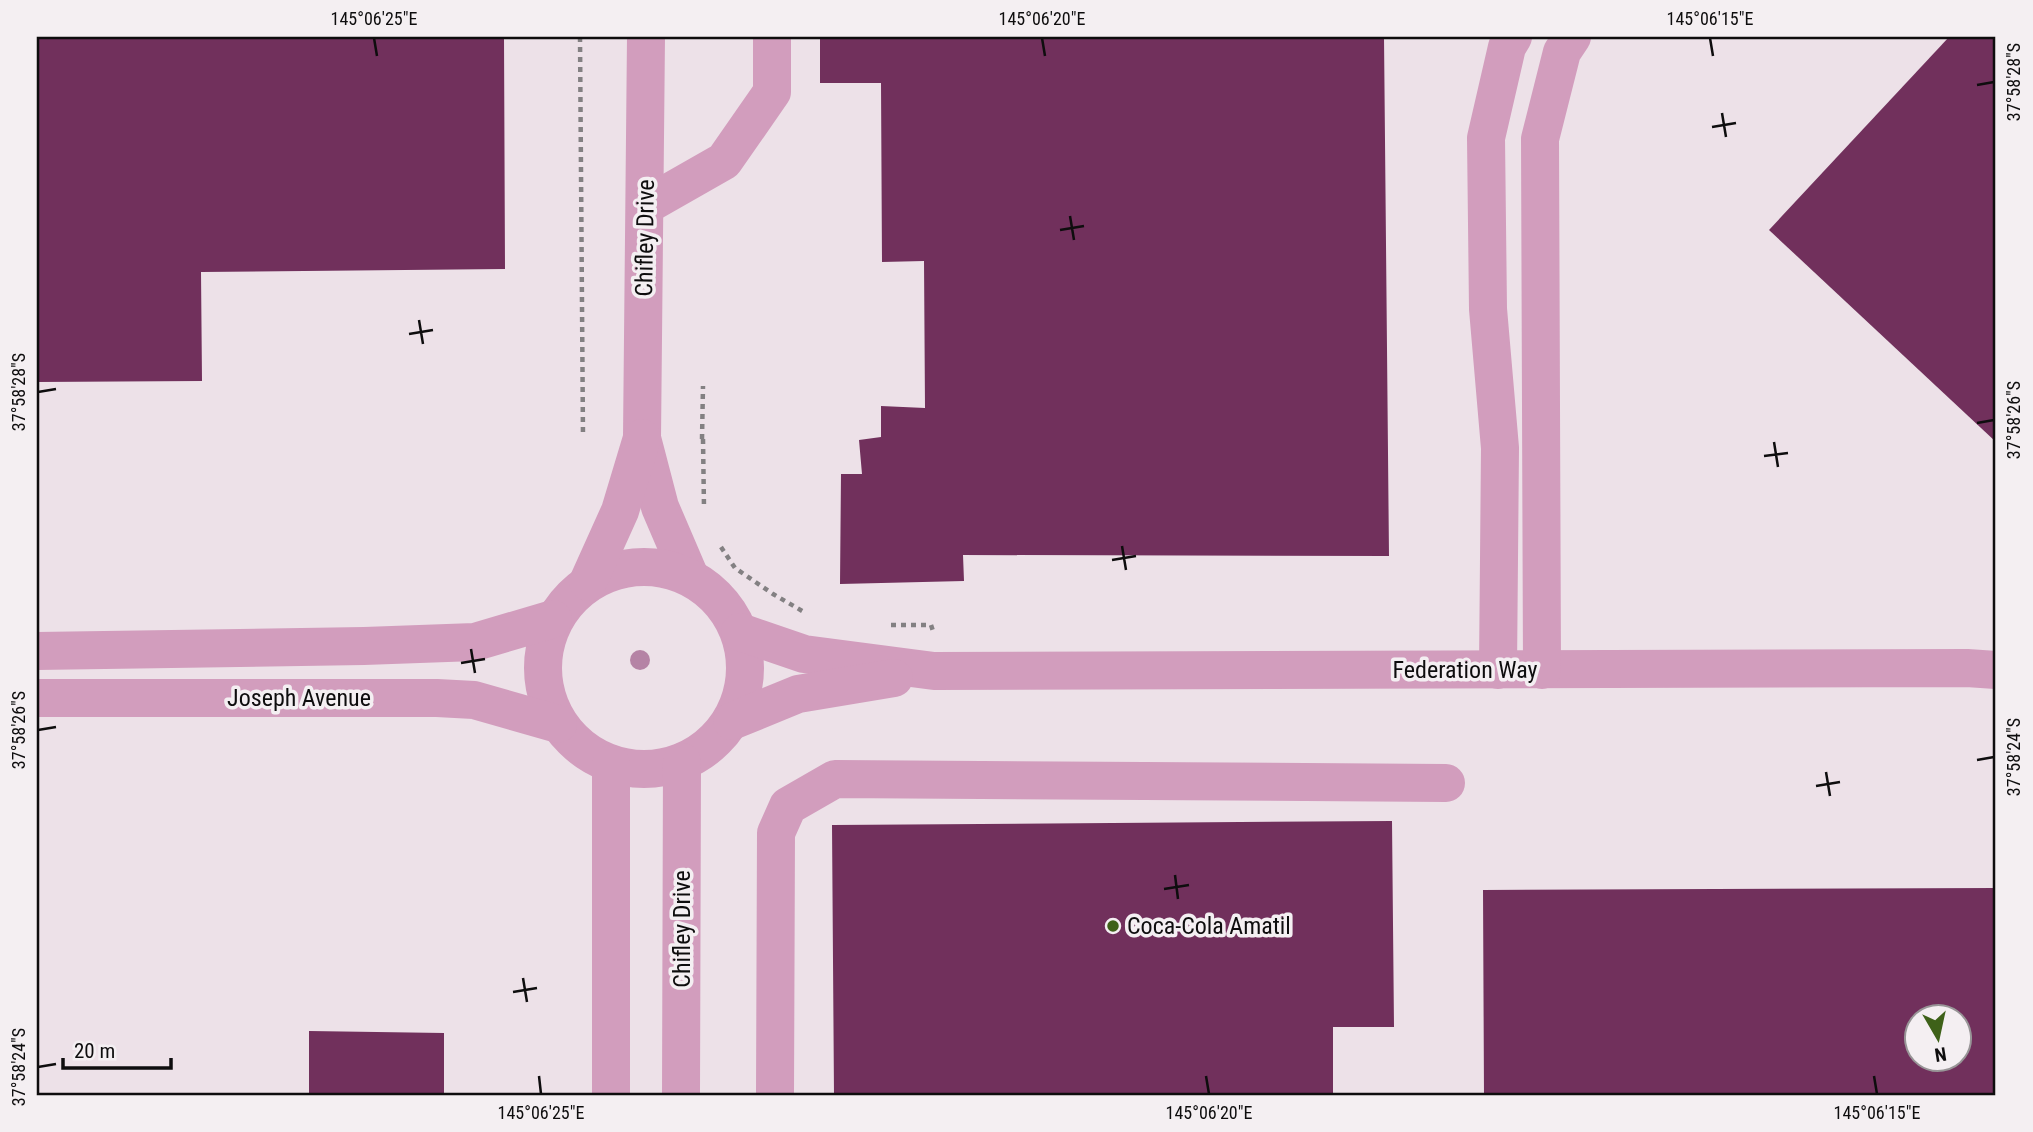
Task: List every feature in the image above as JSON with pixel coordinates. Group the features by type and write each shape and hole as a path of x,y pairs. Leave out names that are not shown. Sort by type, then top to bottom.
{"street":[{"name":"Chifley Drive","path":"646,37 642,438 660,507 690,577"},
{"path":"645,206 724,161 772,92 772,37"},
{"path":"1498,670 1500,448 1488,309 1486,138 1507,47 1513,37"},
{"path":"1542,670 1540,139 1562,52 1572,37"},
{"name":"Chifley Drive","path":"587,582 620,511 642,438"},
{"path":"655,567 690,577 710,590 728,609 740,632 746,662 743,692 732,721 710,745 682,762 659,769 634,769 611,764 581,748 558,724 546,699 542,672 544,645 554,620 568,599 587,582 620,569 655,567"},
{"name":"Joseph Avenue","path":"37,651 475,642 554,620"},
{"name":"Federation Way","path":"740,632 804,654 1498,670 1996,670"},
{"name":"Federation Way","path":"732,721 798,694 934,655"},
{"name":"Joseph Avenue","path":"37,698 437,698 474,700 558,724"},
{"name":"Chifley Drive","path":"681,1095 682,762"},
{"path":"611,764 611,1095"},
{"path":"775,1095 776,833 788,806 835,779 1446,783"}],"path":[{"path":"580,37 583,437"},
{"path":"703,386 704,519"},
{"path":"720,546 735,568 773,594 816,616"},
{"path":"878,625 931,625 934,655"}],"shaded area":[{"path":"37,37 1996,37 1996,1095 37,1095"}],"building":[{"path":"37,37 504,37 505,269 201,272 202,381 37,382"},
{"path":"820,37 1384,37 1389,556 963,555 964,581 840,584 841,474 862,474 859,440 881,437 881,406 925,408 924,261 882,262 881,83 820,83"},
{"path":"1949,37 1996,37 1996,442 1769,230"},
{"name":"Coca-Cola Amatil","path":"1392,821 1394,1027 1333,1027 1333,1095 834,1095 832,825"},
{"path":"1996,888 1996,1095 1484,1095 1483,890"},
{"path":"309,1031 444,1033 444,1095 309,1095"}],"place":[{"name":"Coca-Cola Amatil","path":"1113,926"}]}
